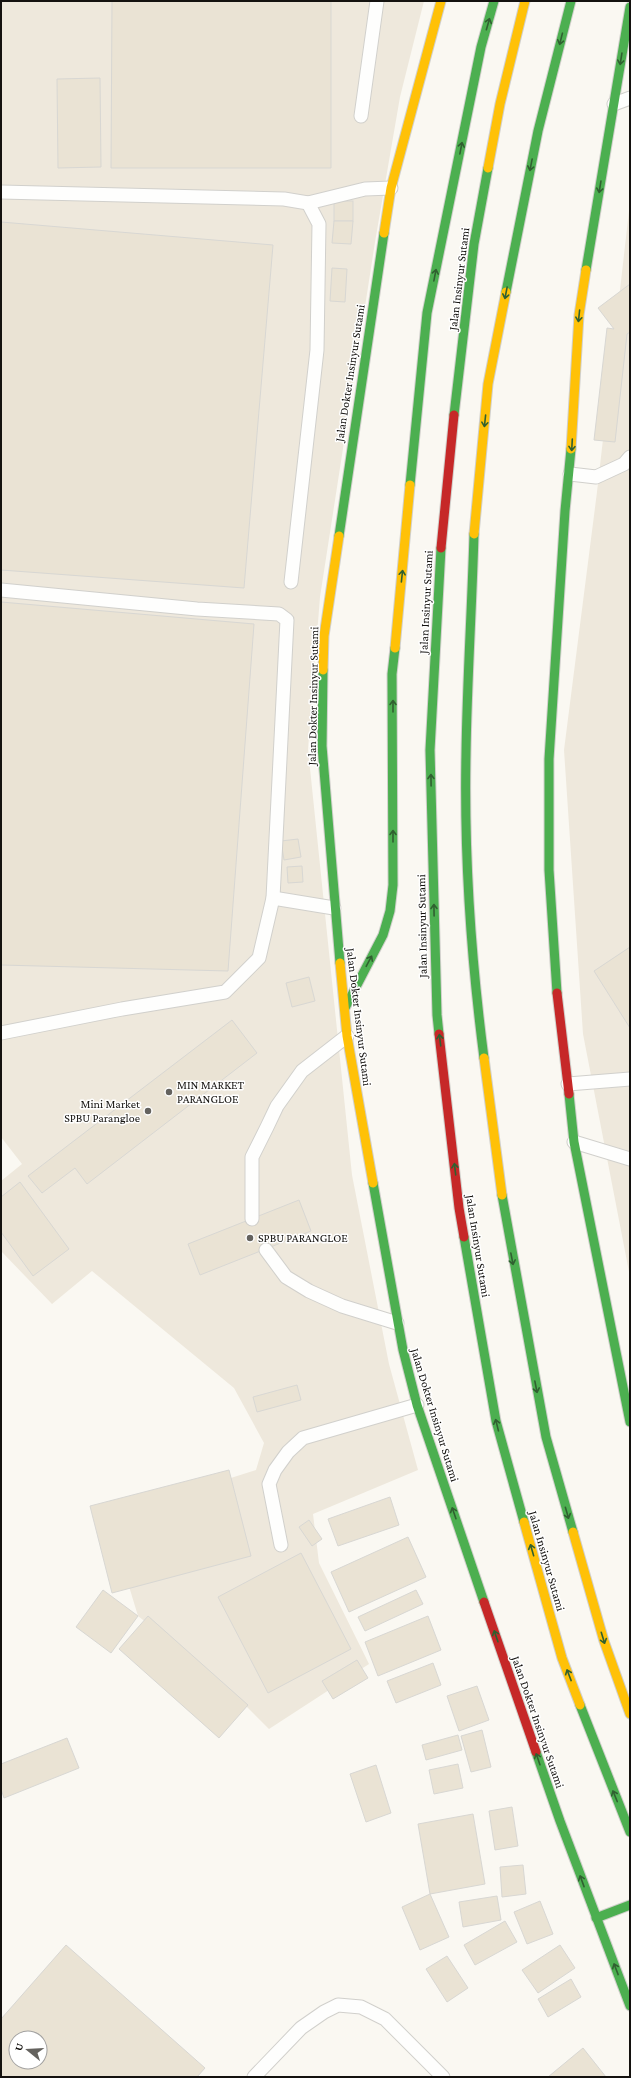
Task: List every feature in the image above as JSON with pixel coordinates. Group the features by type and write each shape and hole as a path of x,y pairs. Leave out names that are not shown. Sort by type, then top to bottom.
{"main road":[{"name":"Jalan Dokter Insinyur Sutami","path":"441,1 391,188 352,439 324,636 322,746 334,908 347,1036 397,1323 417,1405 550,1792 630,2006"},
{"path":"345,1008 383,935 390,911 393,885 392,674 427,313 481,47 494,1"},
{"name":"Jalan Insinyur Sutami","path":"525,1 500,104 474,244 442,531 430,750 437,1015 459,1208 498,1429 562,1658 630,1832"},
{"path":"571,1 538,131 488,384 475,515 466,755 469,884 479,1021 505,1221 546,1437 604,1641 630,1714"},
{"path":"630,7 579,315 570,474 565,511 549,760 549,854 557,990 574,1142 630,1422"},
{"path":"596,1918 630,1905"}],"lane":[{"path":"361,116 377,1"},
{"path":"614,104 630,98"},
{"path":"1,192 284,199 308,203 365,189 391,188"},
{"path":"291,582 316,350 319,224 308,203"},
{"path":"570,474 596,477 624,464 630,457"},
{"path":"1,590 197,609 279,614 287,620 273,898 259,958 225,992 122,1009 1,1033"},
{"path":"273,898 334,908"},
{"path":"252,1219 252,1157 266,1127 277,1106 302,1071 347,1036"},
{"path":"568,1084 630,1078"},
{"path":"574,1142 630,1159"},
{"path":"266,1250 286,1277 309,1291 342,1306 397,1323"},
{"path":"281,1545 269,1484 275,1470 288,1452 303,1438 417,1405"},
{"path":"254,2077 301,2028 331,2009 338,2006 349,2006 361,2007 385,2020 443,2077"}],"shaded area":[{"path":"1,1 424,1 400,97 375,242 320,597 308,749 352,1175 389,1364 418,1470 313,1514 319,1563 369,1664 269,1729 223,1683 138,1616 108,1517 256,1470 264,1443 234,1388 92,1271 52,1304 1,1251 1,1181 22,1164 1,1137"},
{"path":"630,202 630,1277 583,1034 564,750 597,492"}],"building":[{"path":"112,1 331,1 331,168 111,168"},
{"path":"100,78 101,167 58,168 57,79"},
{"path":"334,201 353,201 353,221 334,221"},
{"path":"334,221 353,221 351,244 332,243"},
{"path":"1,222 273,245 244,588 1,570"},
{"path":"332,268 347,269 345,302 330,301"},
{"path":"630,284 630,332 627,334 615,442 594,440 607,328 614,329 598,308"},
{"path":"1,602 254,624 228,971 1,965"},
{"path":"298,839 301,857 284,860 281,841"},
{"path":"302,866 303,882 288,883 287,867"},
{"path":"630,947 630,1028 594,971"},
{"path":"309,977 315,1001 292,1007 286,983"},
{"name":"Mini Market SPBU Parangloe","path":"232,1020 257,1053 87,1184 75,1168 42,1193 28,1176"},
{"path":"20,1182 69,1249 33,1276 1,1232 1,1197"},
{"name":"SPBU PARANGLOE","path":"299,1200 311,1231 200,1275 188,1244"},
{"path":"297,1385 301,1400 257,1412 253,1397"},
{"path":"229,1470 251,1556 112,1593 90,1506"},
{"path":"390,1497 399,1525 338,1546 328,1519"},
{"path":"309,1520 322,1539 312,1546 299,1527"},
{"path":"408,1537 426,1577 349,1612 331,1572"},
{"path":"301,1553 351,1649 268,1693 218,1597"},
{"path":"103,1590 138,1616 111,1653 76,1627"},
{"path":"416,1590 423,1604 365,1631 358,1617"},
{"path":"148,1616 248,1705 219,1738 119,1649"},
{"path":"428,1616 441,1650 378,1676 365,1642"},
{"path":"357,1660 368,1678 333,1699 322,1681"},
{"path":"433,1663 441,1685 396,1703 387,1681"},
{"path":"477,1686 489,1720 459,1731 447,1696"},
{"path":"482,1730 491,1767 471,1772 461,1736"},
{"path":"458,1735 462,1750 426,1760 422,1745"},
{"path":"67,1738 79,1768 4,1798 1,1789 1,1764"},
{"path":"458,1764 463,1788 434,1794 429,1770"},
{"path":"376,1765 391,1813 366,1822 350,1774"},
{"path":"512,1807 518,1846 495,1850 489,1811"},
{"path":"473,1814 485,1884 430,1894 418,1824"},
{"path":"523,1865 526,1894 502,1897 500,1867"},
{"path":"430,1894 449,1937 420,1950 402,1907"},
{"path":"497,1896 501,1920 463,1927 459,1902"},
{"path":"540,1901 553,1934 527,1944 514,1912"},
{"path":"505,1921 517,1942 475,1965 464,1945"},
{"path":"66,1945 205,2068 197,2077 1,2077 1,2019"},
{"path":"560,1945 575,1968 538,1993 522,1970"},
{"path":"447,1956 468,1988 447,2002 426,1969"},
{"path":"571,1979 581,1997 548,2017 538,1999"},
{"path":"583,2048 606,2077 548,2077"}],"traffic: fast":[{"path":"410,485 427,313 481,47 494,1"},
{"path":"506,292 538,131 571,1"},
{"path":"586,270 630,7"},
{"path":"454,415 474,244 488,168"},
{"path":"339,536 384,233"},
{"path":"557,993 549,870 549,759 565,511 571,449"},
{"path":"474,534 467,727 466,830 469,906 475,983 484,1058"},
{"path":"439,1034 437,1015 430,750 441,548"},
{"path":"345,1008 383,935 390,911 393,885 392,674 395,648"},
{"path":"323,670 322,746 340,963"},
{"path":"569,1094 574,1142 630,1422"},
{"path":"373,1183 403,1350 417,1405 484,1602"},
{"path":"502,1195 546,1437 573,1532"},
{"path":"464,1237 496,1421 524,1522"},
{"path":"580,1705 630,1832"},
{"path":"536,1752 560,1821 630,2006"},
{"path":"596,1918 630,1905"}],"traffic: slow":[{"path":"384,233 391,188 441,1"},
{"path":"488,168 500,104 525,1"},
{"path":"571,449 579,315 586,270"},
{"path":"474,534 488,384 506,292"},
{"path":"395,648 410,485"},
{"path":"323,670 324,636 339,536"},
{"path":"340,963 347,1036 373,1183"},
{"path":"484,1058 502,1195"},
{"path":"524,1522 562,1658 580,1705"},
{"path":"573,1532 604,1641 630,1714"}],"traffic: jam":[{"path":"441,548 454,415"},
{"path":"557,993 569,1094"},
{"path":"439,1034 459,1208 464,1237"},
{"path":"484,1602 536,1752"}],"place":[{"name":"MIN MARKET PARANGLOE","path":"169,1092"},
{"name":"Mini Market SPBU Parangloe","path":"148,1111"},
{"name":"SPBU PARANGLOE","path":"250,1238"}]}
